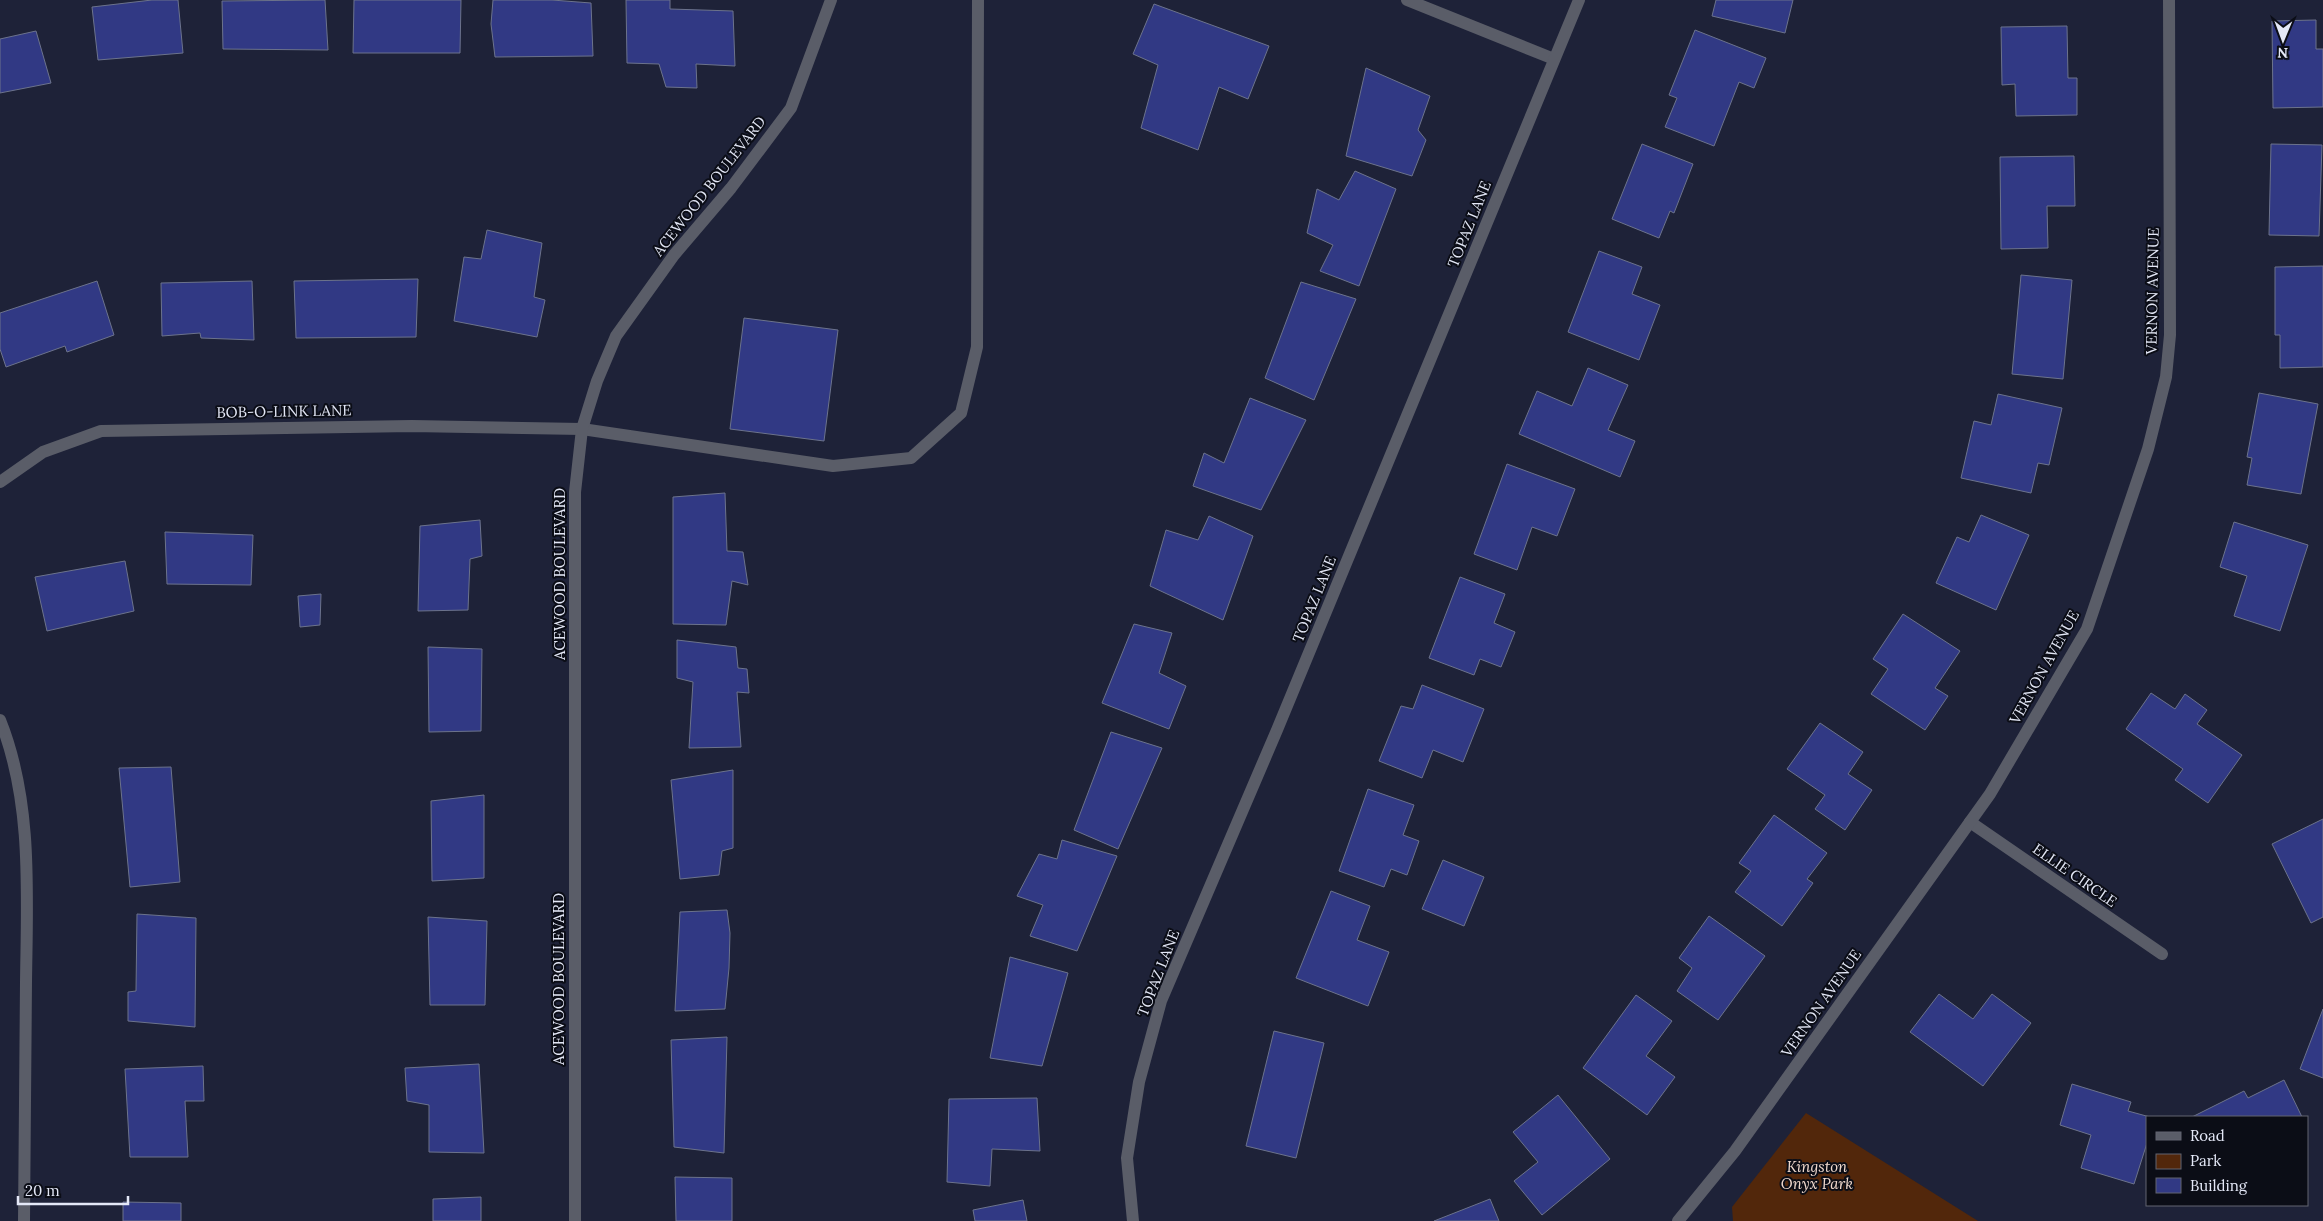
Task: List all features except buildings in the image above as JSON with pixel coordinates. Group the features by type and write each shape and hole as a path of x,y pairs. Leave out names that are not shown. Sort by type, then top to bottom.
{"street":[{"name":"ACEWOOD BOULEVARD","path":"574,1221 575,492 582,429 597,381 616,336 674,255 731,188 792,108 831,0"},
{"name":"BOB-O-LINK LANE","path":"0,482 43,452 101,431 402,426 582,429 833,466 911,458 961,414 977,348 978,0"},
{"path":"1407,0 1554,59"},
{"name":"TOPAZ LANE","path":"1133,1221 1127,1158 1139,1082 1161,1001 1277,730 1579,0"},
{"name":"VERNON AVENUE","path":"1678,1221 1735,1151 1990,794 2087,629 2148,449 2166,377 2170,335 2169,0"},
{"path":"0,720 9,743 23,815 26,917 24,1221"},
{"name":"ELLIE CIRCLE","path":"1970,822 2162,954"}],"green space":[{"name":"Kingston Onyx Park","path":"1806,1113 1978,1221 1733,1221 1732,1207"}]}
